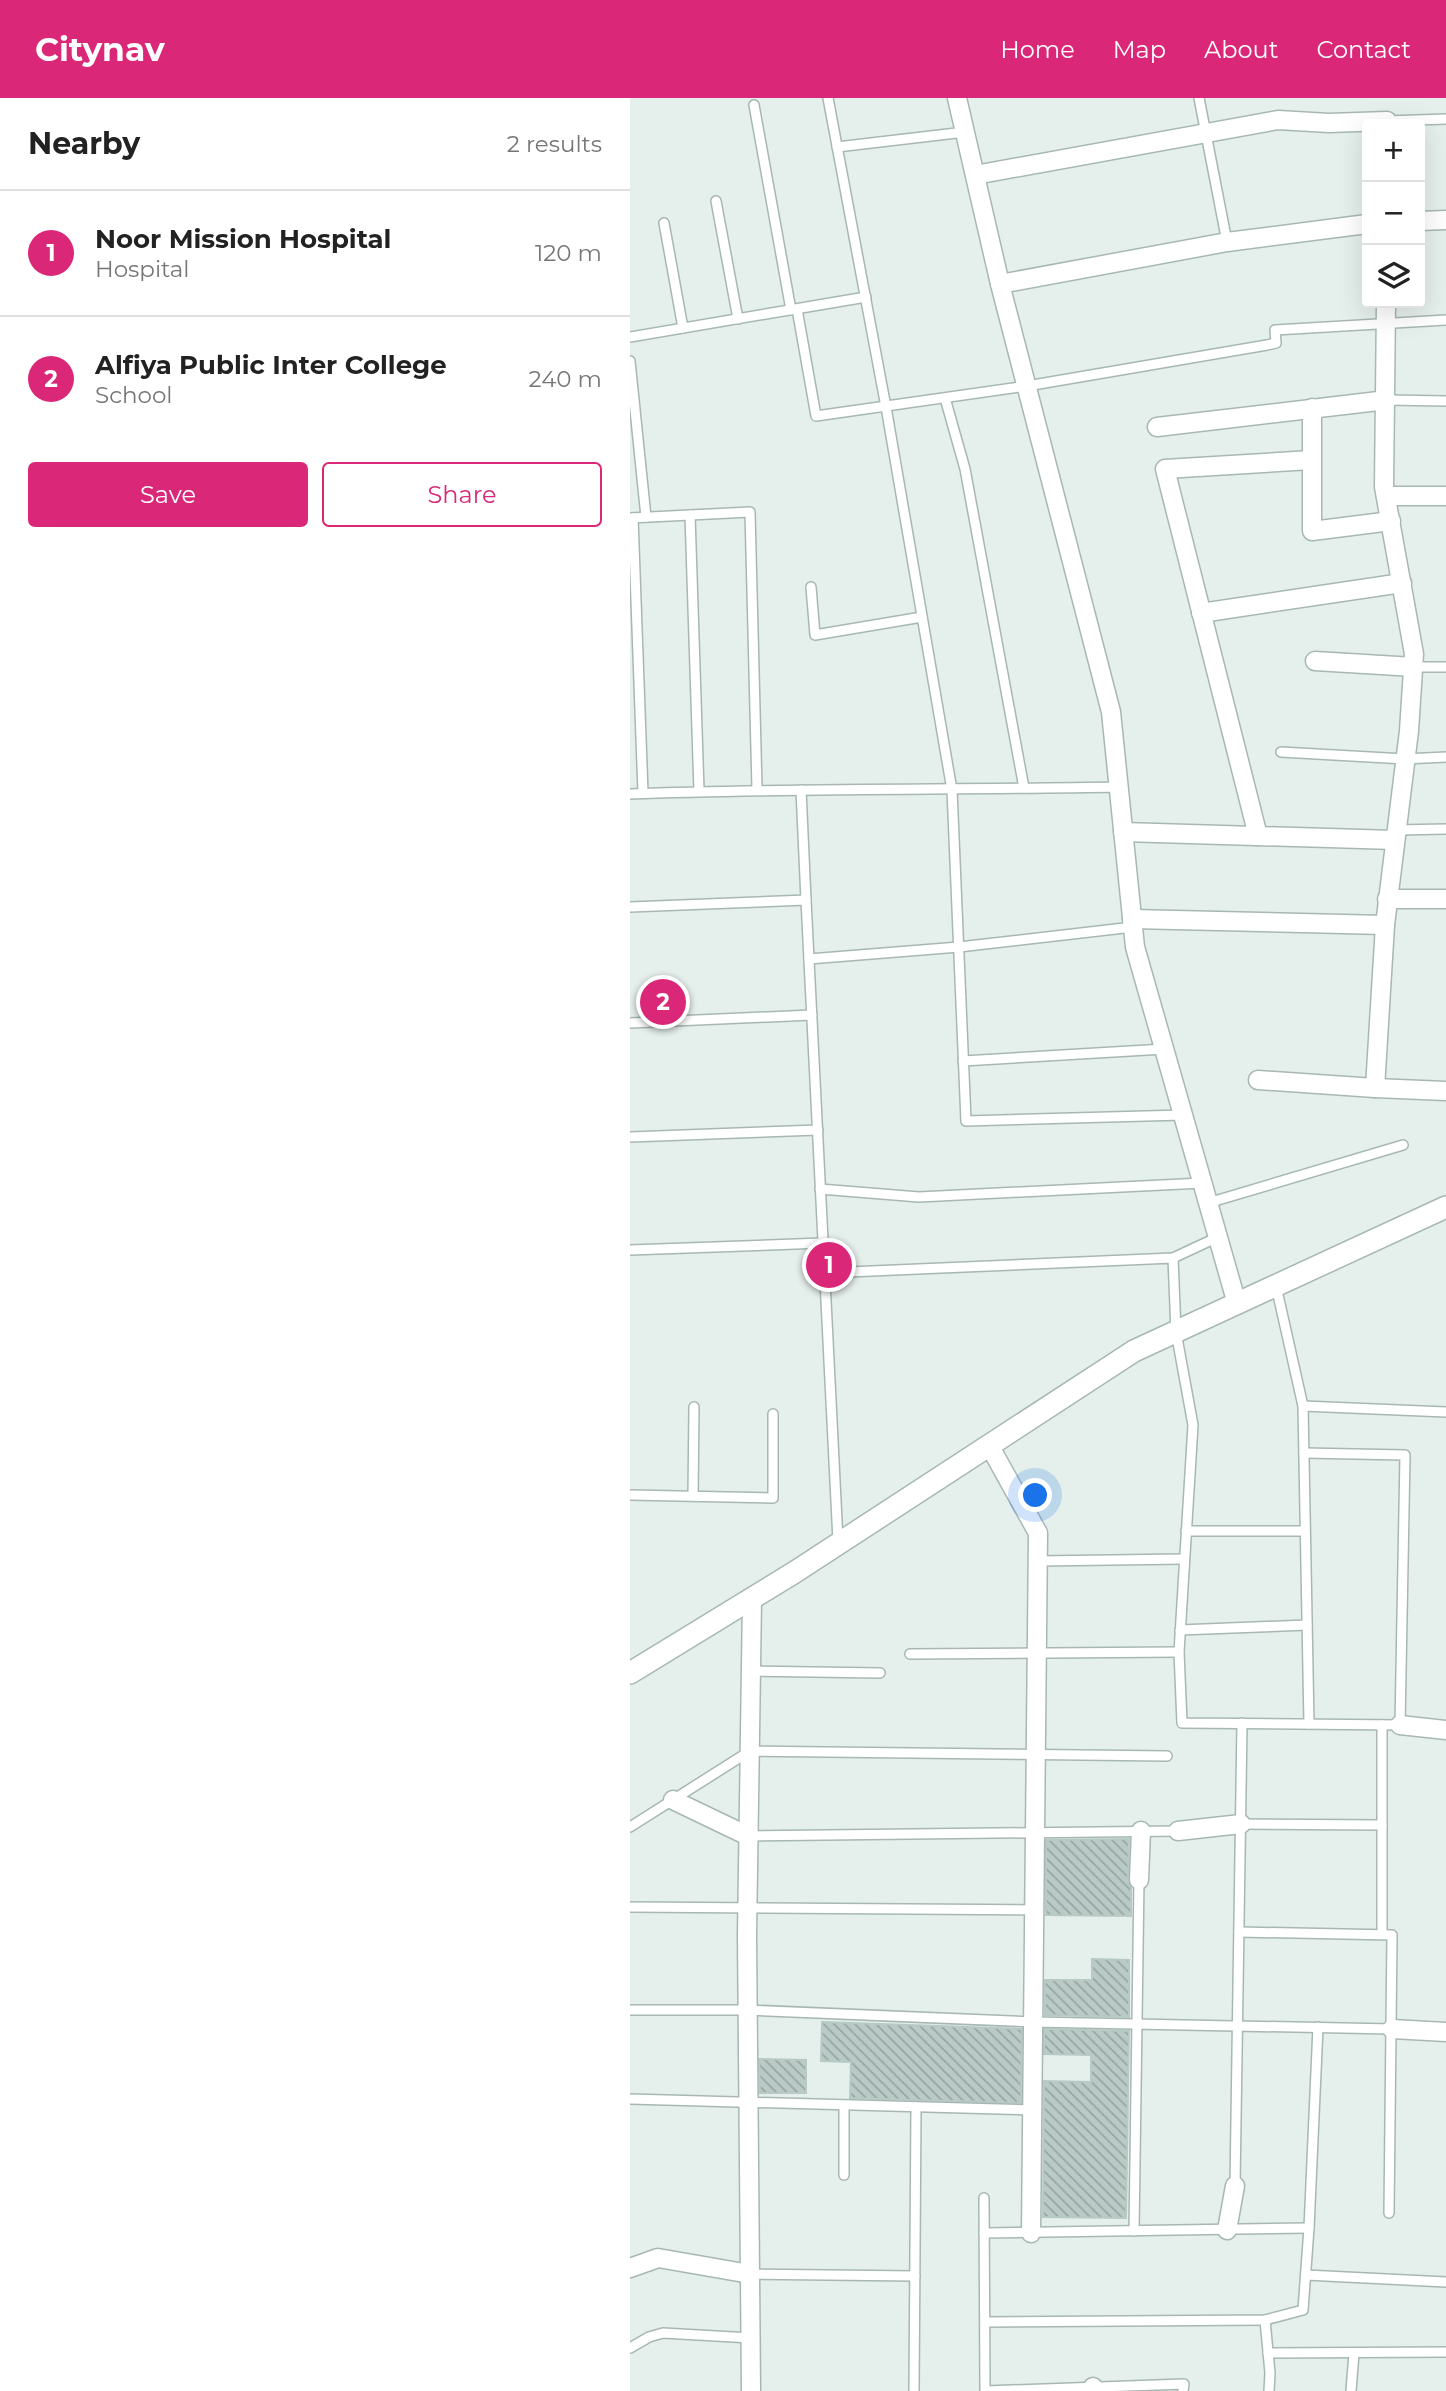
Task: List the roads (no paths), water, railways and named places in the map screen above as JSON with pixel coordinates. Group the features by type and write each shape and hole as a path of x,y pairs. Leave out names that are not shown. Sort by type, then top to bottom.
{"street":[{"path":"957,98 1000,284 1111,712 1135,947 1237,1304"},
{"path":"975,174 1278,120 1362,123"},
{"path":"1425,221 1446,220"},
{"path":"1000,284 1227,242 1362,224"},
{"path":"1375,1088 1387,899 1414,667 1414,654 1386,496 1386,308"},
{"path":"1157,427 1387,400"},
{"path":"1312,408 1312,531 1391,521"},
{"path":"1258,836 1165,469 1311,460"},
{"path":"1386,496 1446,496"},
{"path":"1201,612 1402,583"},
{"path":"1315,661 1414,667"},
{"path":"1123,832 1258,836 1396,835"},
{"path":"1387,899 1446,899"},
{"path":"1133,923 1385,925"},
{"path":"1258,1080 1446,1091"},
{"path":"630,1673 752,1599 1134,1352 1446,1207"},
{"path":"989,1445 1038,1533 1031,2233"},
{"path":"751,2391 747,1909 752,1599"},
{"path":"1391,1725 1446,1730"},
{"path":"673,1800 748,1836"},
{"path":"1178,1831 1241,1824"},
{"path":"1139,1880 1141,1831"},
{"path":"1392,2029 1446,2032"},
{"path":"1227,2230 1235,2186"},
{"path":"630,2268 659,2258 750,2274"}],"lane":[{"path":"828,98 886,407 952,790 966,1121 1183,1115"},
{"path":"1199,98 1227,242"},
{"path":"754,105 816,416 1027,386 1276,344 1275,330 1446,320"},
{"path":"1425,120 1446,119"},
{"path":"837,147 965,132"},
{"path":"716,201 738,319"},
{"path":"664,223 683,328"},
{"path":"630,337 866,297"},
{"path":"630,361 646,517"},
{"path":"945,398 965,469 1024,788"},
{"path":"1387,400 1446,401"},
{"path":"643,793 631,518 750,512 757,789"},
{"path":"690,515 699,791"},
{"path":"811,587 815,635 922,617"},
{"path":"1414,667 1446,667"},
{"path":"1281,752 1405,759 1446,757"},
{"path":"630,794 757,789 1119,787"},
{"path":"802,790 838,1544"},
{"path":"1396,835 1446,828"},
{"path":"630,907 806,900"},
{"path":"809,959 959,947 1133,923"},
{"path":"630,1023 812,1015"},
{"path":"963,1061 1164,1049"},
{"path":"630,1137 818,1130"},
{"path":"1208,1203 1403,1145"},
{"path":"820,1189 919,1197 1202,1183"},
{"path":"825,1273 1173,1258 1218,1237"},
{"path":"630,1250 823,1242"},
{"path":"1173,1258 1176,1332 1193,1425 1178,1652 1182,1723 1391,1725"},
{"path":"1276,1286 1303,1406 1309,1724"},
{"path":"1303,1406 1446,1412"},
{"path":"693,1496 694,1407"},
{"path":"630,1495 774,1498 773,1415"},
{"path":"1304,1453 1405,1455 1391,1725 1382,1825 1382,1934"},
{"path":"1186,1531 1305,1531"},
{"path":"1038,1561 1184,1559"},
{"path":"1180,1630 1307,1625"},
{"path":"910,1654 1178,1652"},
{"path":"751,1671 880,1673"},
{"path":"1235,2186 1242,1723"},
{"path":"630,1827 750,1751 1167,1756"},
{"path":"1241,1824 1382,1825"},
{"path":"748,1836 1178,1831"},
{"path":"1134,2231 1139,1880"},
{"path":"630,1907 1035,1910"},
{"path":"1239,1932 1392,1935 1389,2213"},
{"path":"630,2010 747,2010 1033,2022 1392,2029"},
{"path":"985,2322 1265,2320 1303,2311 1318,2027"},
{"path":"630,2099 1032,2110"},
{"path":"844,2106 844,2175"},
{"path":"914,2391 916,2107"},
{"path":"984,2198 986,2391 1184,2384 1183,2391"},
{"path":"984,2233 1309,2228"},
{"path":"750,2274 915,2276"},
{"path":"1306,2275 1446,2283"},
{"path":"1265,2320 1269,2391"},
{"path":"630,2348 649,2337 663,2333 751,2338"},
{"path":"1268,2353 1446,2352"},
{"path":"1352,2391 1354,2353"}],"place":[{"name":"Alfiya Public Inter College","path":"663,1002"},
{"name":"Noor Mission Hospital","path":"829,1265"}]}
